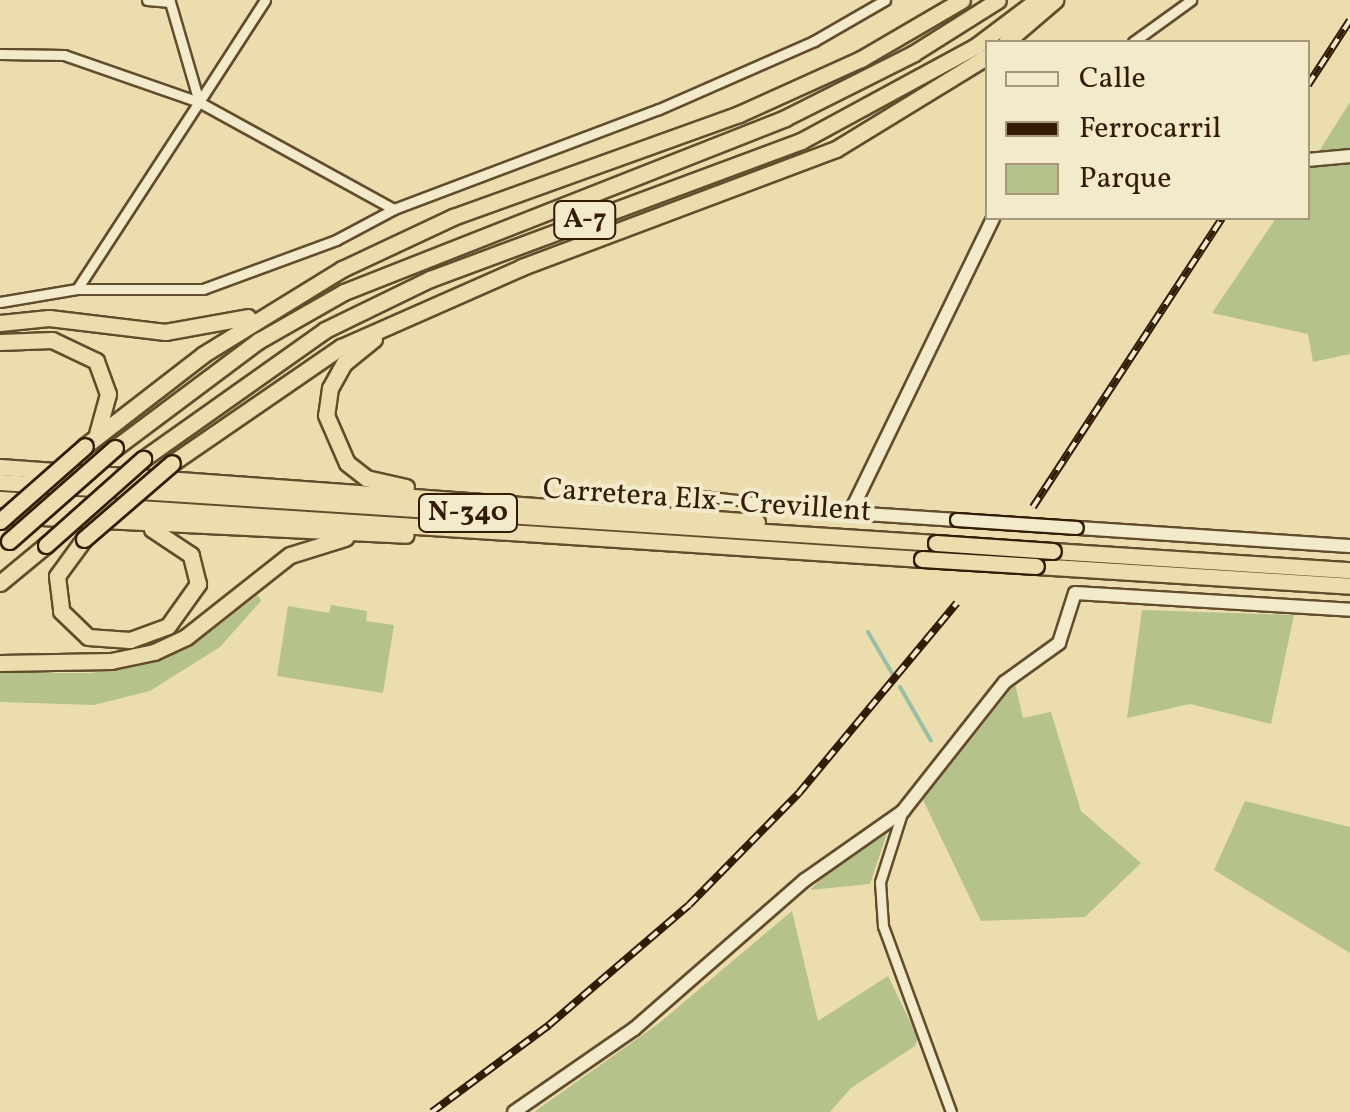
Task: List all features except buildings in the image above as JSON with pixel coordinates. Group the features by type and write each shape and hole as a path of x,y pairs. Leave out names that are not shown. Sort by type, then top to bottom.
{"highway":[{"path":"0,518 90,442 271,309 453,216 739,114 861,59 962,0"},
{"name":"A-7","path":"4,544 116,448 258,341 344,292 785,118 914,54 998,0"},
{"name":"A-7","path":"0,584 142,458 326,330 501,250 801,141 976,46 1037,0"},
{"path":"1008,40 1056,0"},
{"path":"108,522 168,535 191,555 198,584 168,626 108,642 71,626 54,591 56,576 84,539 172,463 341,347 522,267 836,149 985,58"},
{"path":"0,323 48,318 165,332 204,329 271,309"},
{"path":"394,322 344,362 330,388 326,416 348,463 366,478 410,488 910,542"},
{"path":"0,342 52,340 96,362 108,394 90,442"},
{"path":"0,467 539,503"},
{"name":"Carretera Elx - Crevillent","path":"0,482 1350,570"},
{"name":"Carretera Elx - Crevillent","path":"0,499 1350,586"},
{"path":"0,518 655,542"},
{"path":"0,662 111,661 154,652 201,626 290,555 353,537 408,535"}],"street":[{"path":"147,0 170,2 199,102"},
{"path":"76,288 265,0"},
{"path":"0,302 76,288 134,294 202,289 336,240 394,210 659,109 814,42 885,0"},
{"path":"1137,40 1192,0"},
{"path":"0,54 64,55 199,102 394,210"},
{"path":"1313,160 1350,156"},
{"path":"850,513 992,220"},
{"path":"693,495 850,513 1350,546"},
{"path":"524,1112 650,1022 818,875 900,817 1005,682 1059,642 1071,597 1086,592 1350,610"},
{"path":"514,1112 634,1029 805,880 900,817"},
{"path":"900,817 880,882 884,926 951,1112"}],"green space":[{"path":"1350,102 1350,354 1313,362 1308,334 1212,313 1275,220 1310,220 1310,166"},
{"path":"258,595 261,601 220,647 150,691 94,705 0,702 0,673 92,673 159,661 192,646"},
{"path":"331,605 367,611 366,621 394,625 383,693 277,676 288,606 329,613"},
{"path":"1142,610 1294,615 1271,724 1190,704 1127,718"},
{"path":"1015,684 1023,718 1051,712 1081,811 1141,863 1085,917 981,921 923,800"},
{"path":"1245,801 1350,827 1350,953 1214,870"},
{"path":"887,833 870,884 810,890 821,879"},
{"path":"792,911 818,1021 888,976 918,1038 915,1046 851,1088 830,1112 534,1112 658,1024"}],"waterway":[{"path":"868,632 892,673"},
{"path":"900,687 931,741"}],"railway":[{"path":"1310,82 1350,20"},
{"path":"1033,507 1221,220"},
{"path":"432,1112 549,1025 689,905 799,793 957,603"}]}
